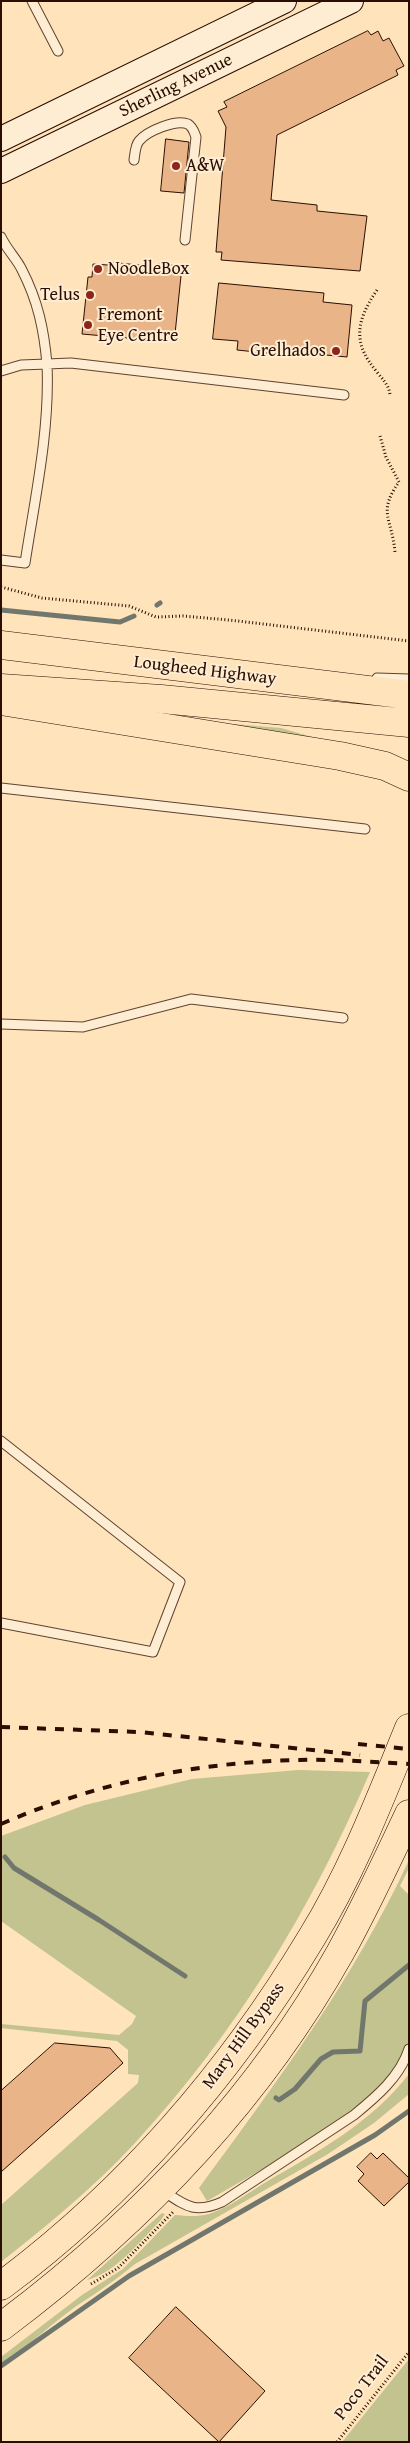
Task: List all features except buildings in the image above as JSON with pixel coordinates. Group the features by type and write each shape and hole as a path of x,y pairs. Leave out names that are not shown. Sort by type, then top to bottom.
{"main road":[{"name":"Sherling Avenue","path":"1,139 284,1"},
{"name":"Sherling Avenue","path":"1,171 351,1"},
{"name":"Lougheed Highway","path":"1,645 409,696"},
{"path":"114,659 370,678 409,679"},
{"name":"Lougheed Highway","path":"1,688 161,699 409,722"},
{"path":"1,701 340,756 385,766 409,777"},
{"name":"Mary Hill Bypass","path":"1,2286 93,2211 168,2133 224,2066 268,2006 312,1936 351,1864 409,1728"},
{"name":"Mary Hill Bypass","path":"1,2327 42,2296 114,2235 195,2153 239,2099 294,2026 339,1955 380,1878 409,1814"}],"lane":[{"path":"32,1 58,51"},
{"path":"134,160 140,140 149,133 176,123 186,124 193,128 196,137 185,240"},
{"path":"1,238 9,254 21,268 41,316 48,387 40,466 25,563 1,560"},
{"path":"1,371 21,365 71,364 344,395"},
{"path":"1,788 365,829"},
{"path":"1,1024 83,1027 191,999 343,1018"},
{"path":"1,1441 180,1582 154,1652 1,1623"},
{"path":"160,2190 194,2208 205,2209 222,2202 354,2115 392,2079 409,2049"}],"path":[{"path":"377,290 363,313 360,340 362,352 390,387 390,396"},
{"path":"380,436 386,457 399,482 389,498 386,508 393,534 394,552"},
{"path":"1,587 42,598 128,606 156,617 183,616 229,620 409,641"},
{"name":"Poco Trail","path":"338,2442 409,2352"}],"green space":[{"path":"233,724 281,728 319,739 225,726"},
{"path":"298,1770 370,1772 323,1872 268,1968 238,2014 205,2059 134,2144 70,2205 1,2262 1,2205 138,2083 139,2075 128,2074 128,2050 117,2041 1,2028 1,2024 119,2035 132,2024 136,2016 1,1921 1,1836 85,1805 192,1779"},
{"path":"409,1860 409,1868 400,1886 409,1895 409,2048 394,2074 363,2104 311,2141 207,2201 199,2188 285,2069 339,1988 364,1947"},
{"path":"409,2074 409,2094 374,2123 328,2154 135,2264 1,2364 1,2357 82,2295 123,2269 175,2215 197,2216 209,2214 239,2200 343,2135 378,2107"},
{"path":"162,2213 165,2214 161,2220 127,2255 108,2270 87,2280"},
{"path":"409,2359 409,2442 342,2442"}],"waterway":[{"path":"1,610 120,622 134,616"},
{"path":"5,1857 14,1868 185,1976"},
{"path":"276,2098 279,2100 295,2089 321,2059 333,2052 360,2051 365,2001 409,1965"},
{"path":"1,2366 129,2276 375,2135 409,2111"}],"railway":[{"path":"1,1727 139,1732 360,1755"},
{"path":"358,1744 409,1749"},
{"path":"1,1824 73,1797 110,1786 184,1770 222,1765 299,1760 409,1764"}],"place":[{"name":"A&W","path":"176,166"},
{"name":"NoodleBox","path":"98,269"},
{"name":"Telus","path":"90,295"},
{"name":"Fremont Eye Centre","path":"88,325"},
{"name":"Grelhados","path":"336,351"}]}
